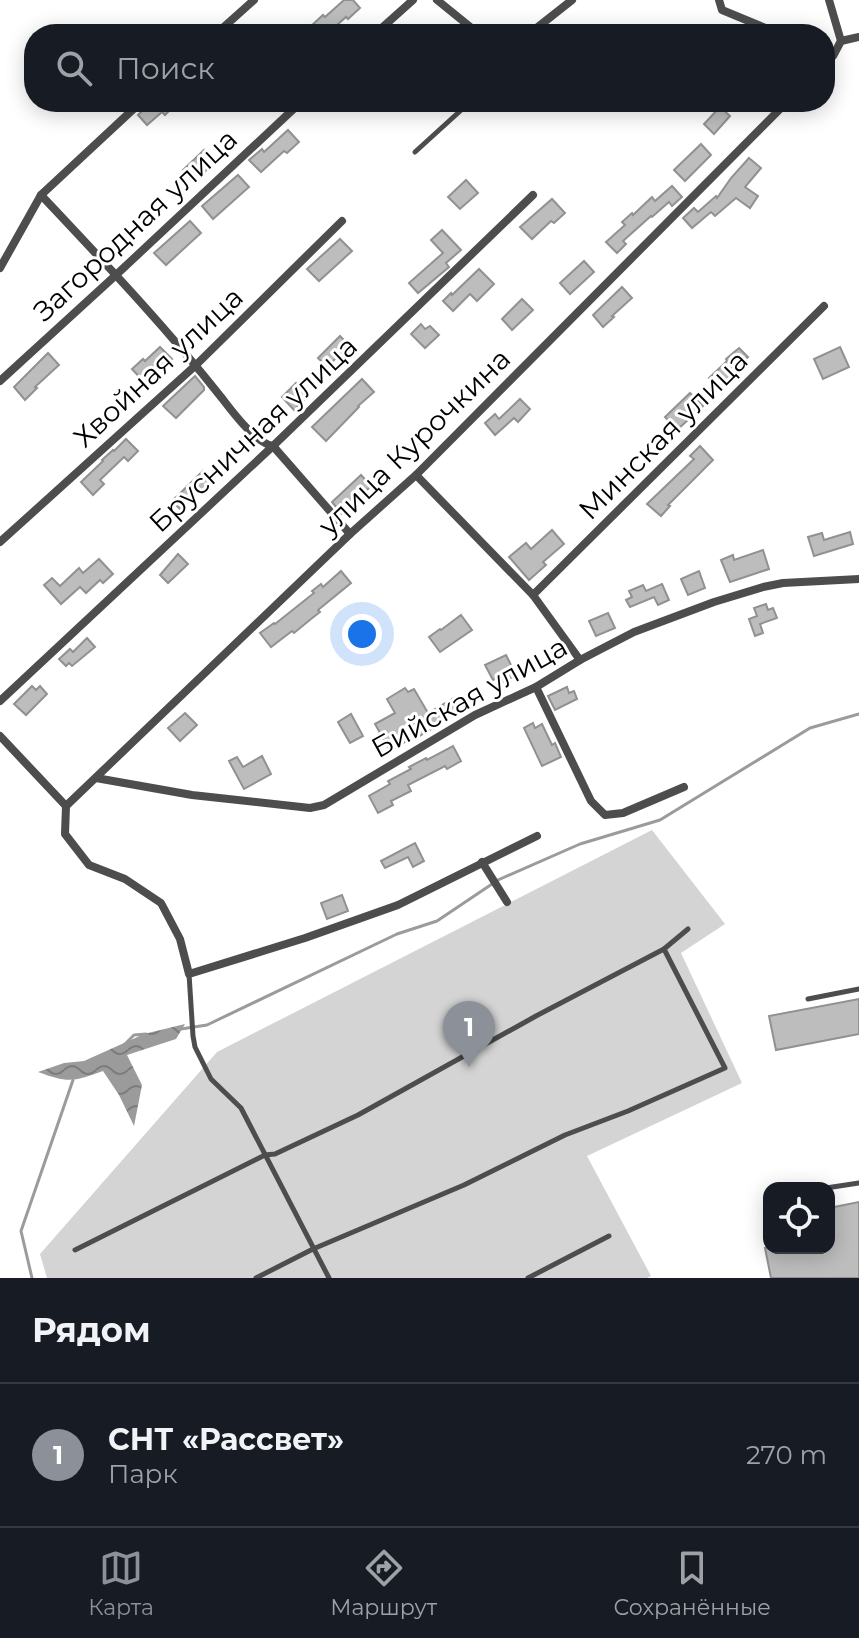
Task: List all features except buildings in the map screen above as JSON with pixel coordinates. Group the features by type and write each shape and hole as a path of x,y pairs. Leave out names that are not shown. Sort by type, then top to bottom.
{"street":[{"path":"227,24 254,0"},
{"path":"386,24 413,0"},
{"path":"437,0 467,24"},
{"path":"542,24 572,0"},
{"path":"719,0 722,10 756,24"},
{"path":"829,0 841,41"},
{"path":"835,48 841,41 859,37"},
{"path":"0,268 41,195 130,112"},
{"name":"Загородная улица","path":"0,381 290,112"},
{"name":"улица Курочкина","path":"66,806 350,534 416,475 777,112"},
{"path":"41,195 196,365 232,411 262,443 273,446 350,534"},
{"name":"Брусничная улица","path":"0,701 273,446 533,195"},
{"name":"Хвойная улица","path":"0,542 196,365 342,221"},
{"name":"Минская улица","path":"533,595 824,306"},
{"path":"416,475 533,595 580,660"},
{"name":"Бийская улица","path":"96,778 192,795 310,808 324,805 475,715 536,687 634,632 754,589 783,583 859,579"},
{"path":"536,687 591,801 605,815 623,813 684,787"},
{"path":"0,736 66,806 65,834 89,865 125,879 161,903 180,939 189,974 398,905 537,836"},
{"path":"482,862 507,902"}],"lane":[{"path":"415,152 459,112"},
{"path":"75,1250 265,1155 275,1154 358,1115 664,949 688,929"},
{"path":"256,1278 313,1249 464,1185 565,1135 725,1068 664,949"},
{"path":"189,974 195,1047 211,1079 241,1108 329,1278"},
{"path":"808,999 859,989"},
{"path":"835,1187 859,1183"},
{"path":"528,1278 609,1236"}],"shaded area":[{"path":"652,830 725,924 681,953 742,1083 587,1156 651,1276 47,1278 40,1254 217,1052"}],"water":[{"path":"185,1024 176,1039 127,1055 142,1085 134,1126 103,1071 70,1080 38,1072 64,1063 84,1061 144,1034"}],"waterway":[{"path":"181,1029 207,1025 397,934 437,921 498,880 580,844 660,820 810,728 859,714"},
{"path":"125,1044 134,1035 146,1034"},
{"path":"32,1278 21,1231 73,1080"}],"place":[{"name":"СНТ «Рассвет»","path":"469,1067"}]}
